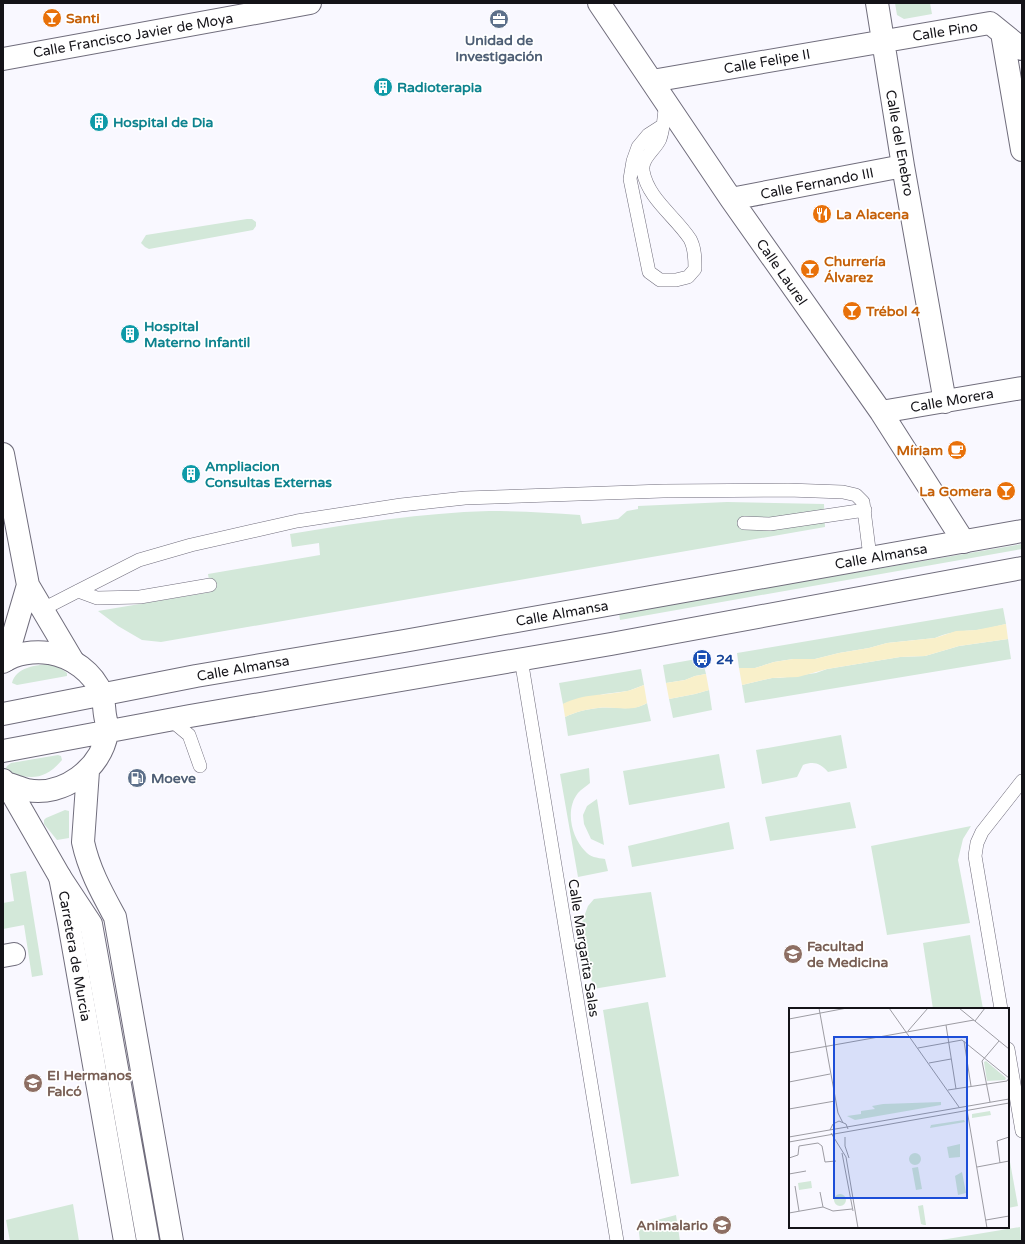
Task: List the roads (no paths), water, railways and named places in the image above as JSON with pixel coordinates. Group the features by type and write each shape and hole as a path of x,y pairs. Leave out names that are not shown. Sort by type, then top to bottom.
{"main road":[{"name":"Calle Francisco Javier de Moya","path":"3,59 310,3"},
{"name":"Calle Laurel","path":"599,3 731,199 881,412 964,542"},
{"name":"Calle del Enebro","path":"877,3 882,41 944,402"},
{"name":"Calle Pino","path":"882,41 990,23 1022,49"},
{"path":"1002,33 1022,150"},
{"name":"Calle Felipe II","path":"652,81 882,41"},
{"name":"Calle Fernando III","path":"731,199 903,166"},
{"name":"Calle Morera","path":"881,412 1022,388"},
{"path":"3,454 6,492 28,585 73,661"},
{"name":"Calle Almansa","path":"3,714 184,678 420,638 1022,531"},
{"path":"3,751 1022,568"},
{"path":"5,661 28,585"},
{"path":"5,661 23,654 40,652 57,654 73,661 90,674 102,694 108,732 101,753 88,771 70,784 49,790 27,790 5,781"},
{"path":"88,771 83,842 85,853 94,879 115,917 172,1241"},
{"path":"5,781 60,878"},
{"name":"Carretera de Murcia","path":"60,878 71,930 126,1241"},
{"name":"Carretera de Murcia","path":"60,878 91,924 148,1241"}],"lane":[{"path":"666,102 662,126 660,140 648,154 643,169 650,189 690,240 695,256 695,269 688,277 676,280 660,280 649,272 630,179 633,161 638,147 648,135 662,126 687,133"},
{"path":"43,610 139,560 191,544 400,501 465,498 523,492 788,490 844,492 856,495 863,502 870,557"},
{"path":"744,523 770,524 865,510"},
{"path":"78,591 98,598 140,597 210,585"},
{"name":"Calle Margarita Salas","path":"521,659 617,1241"},
{"path":"170,720 189,735 200,766"},
{"path":"1001,1008 975,856 977,843 982,832 1022,780"},
{"path":"1009,1055 1022,1131"}],"place":[{"name":"Santi","path":"52,18"},
{"name":"Unidad de Investigación","path":"499,19"},
{"name":"Radioterapia","path":"383,87"},
{"name":"Hospital de Dia","path":"99,122"},
{"name":"La Alacena","path":"822,214"},
{"name":"Churrería Álvarez","path":"810,269"},
{"name":"Trébol 4","path":"852,311"},
{"name":"Hospital Materno Infantil","path":"130,334"},
{"name":"Míriam","path":"957,450"},
{"name":"Ampliacion Consultas Externas","path":"191,474"},
{"name":"La Gomera","path":"1006,491"},
{"name":"24","path":"702,659"},
{"name":"Moeve","path":"137,778"},
{"name":"Facultad de Medicina","path":"793,954"},
{"name":"EI Hermanos Falcó","path":"33,1083"},
{"name":"Animalario","path":"722,1225"}]}
